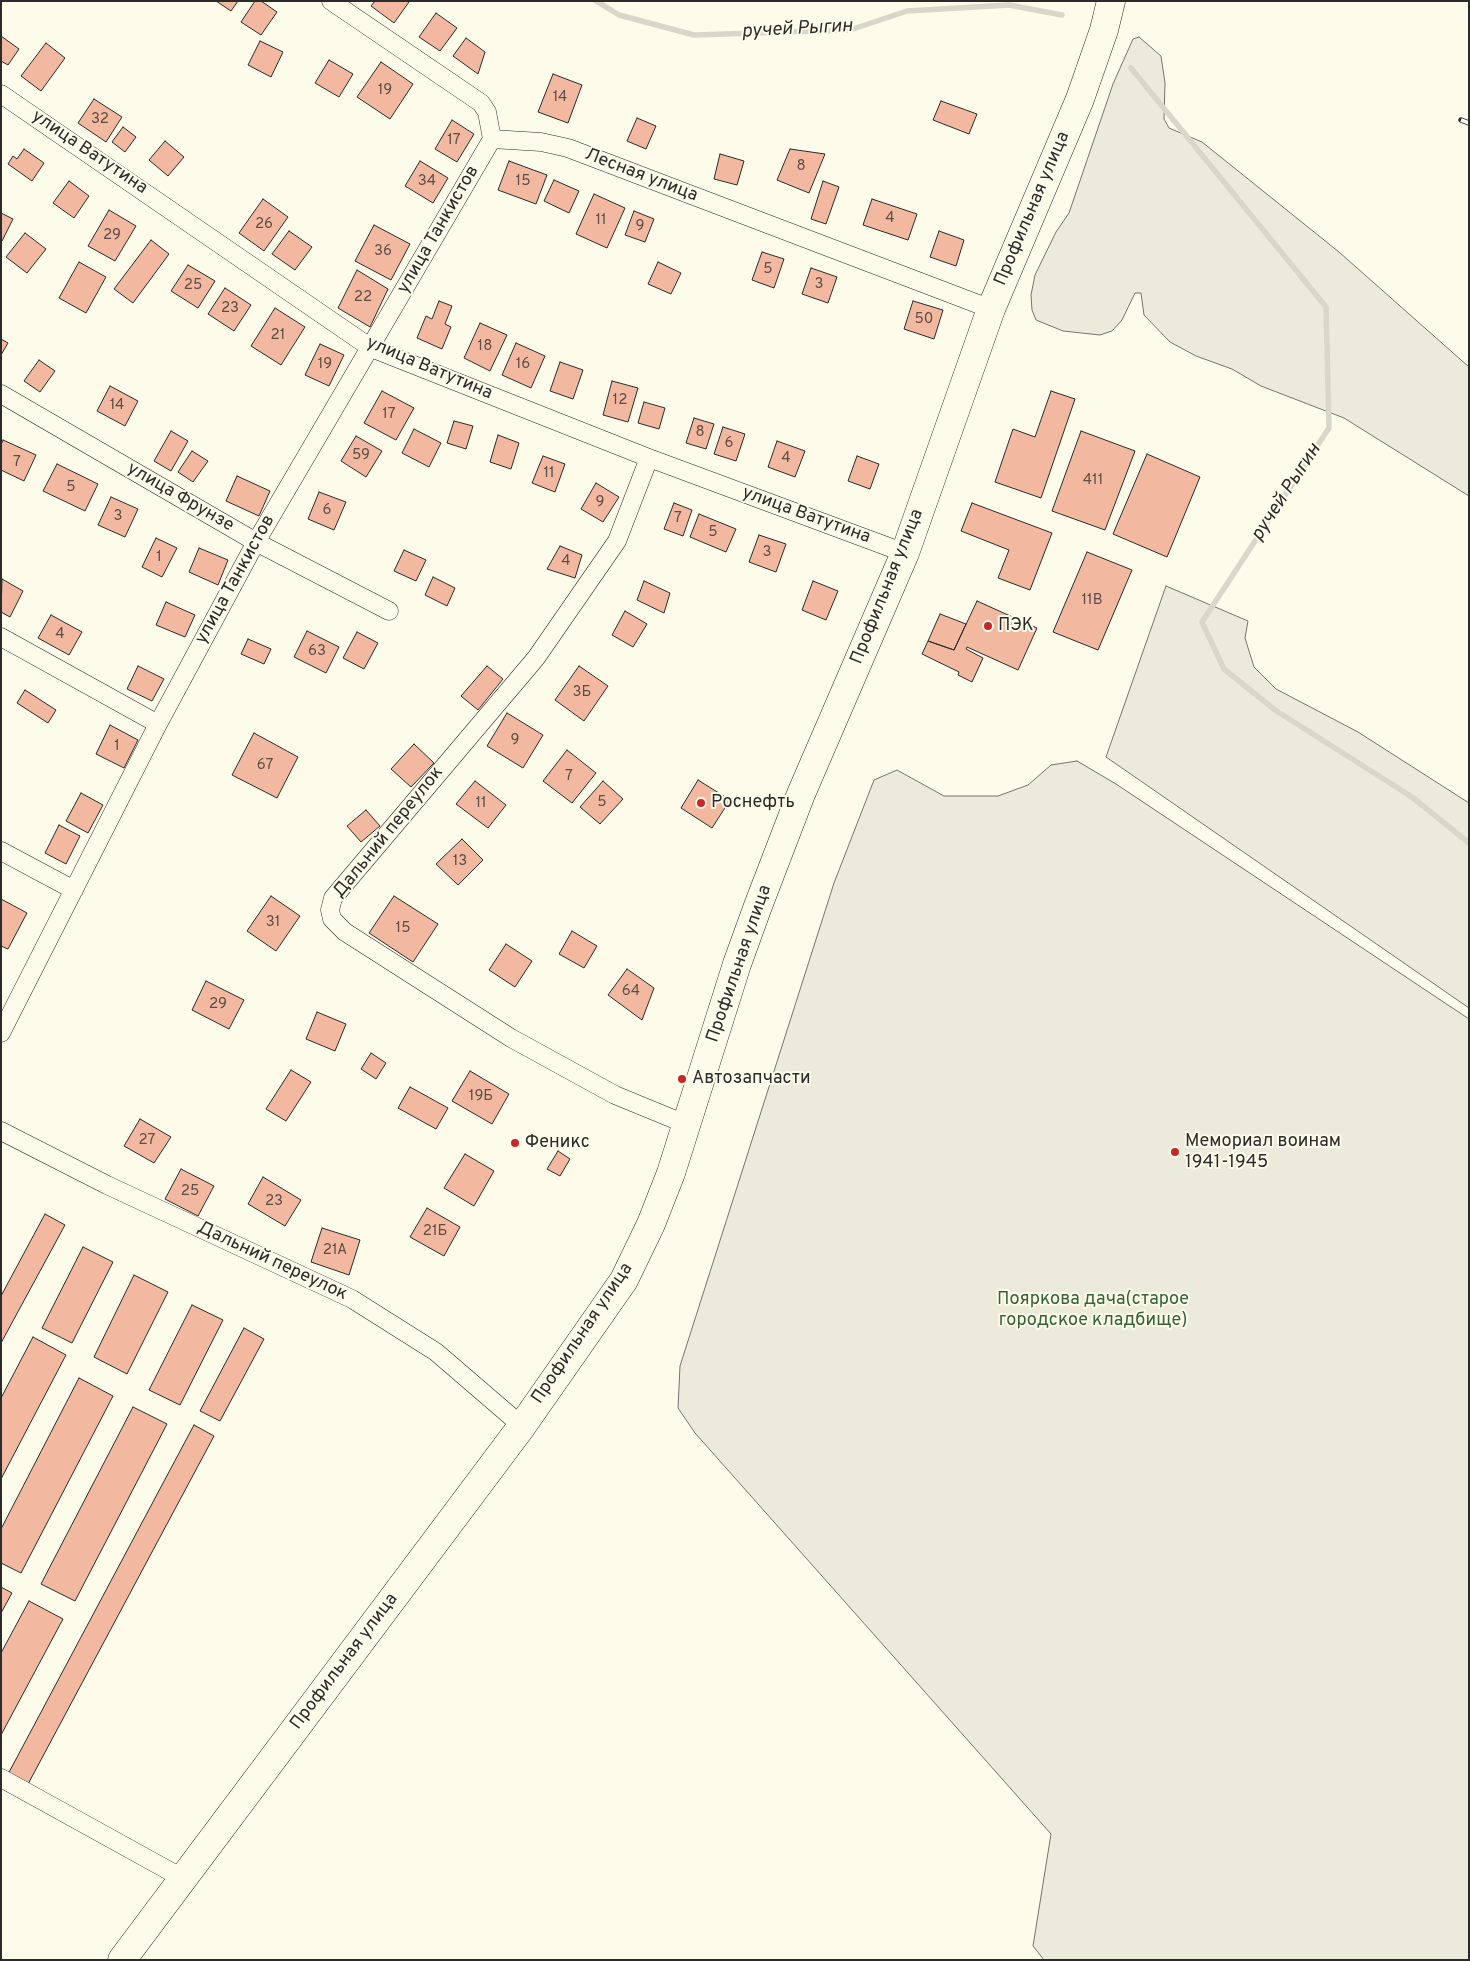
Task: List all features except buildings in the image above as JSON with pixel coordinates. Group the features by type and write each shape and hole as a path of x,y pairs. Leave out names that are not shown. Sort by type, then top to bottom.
{"main road":[{"name":"Профильная улица","path":"122,1960 522,1426 624,1280 651,1224 688,1125 738,964 761,898 801,794 905,553 991,309 1080,99 1104,30 1111,1"}],"street":[{"path":"331,1 481,104 487,112 492,139"},
{"name":"улица Ватутина","path":"1,94 371,348 649,458 905,553"},
{"name":"Лесная улица","path":"492,139 541,142 568,148 991,309"},
{"name":"улица Танкистов","path":"1,1033 158,724 256,542 492,139"},
{"name":"улица Фрунзе","path":"1,394 256,542 389,611"},
{"name":"Дальний переулок","path":"649,458 617,541 536,658 334,898 330,910 332,919 345,932 511,1038 594,1084 688,1125"},
{"path":"1,637 158,724"},
{"path":"1,851 74,890"},
{"name":"Дальний переулок","path":"1,1132 107,1185 352,1299 436,1352 522,1426"},
{"path":"1,1778 184,1879"}],"green space":[{"path":"1139,37 1161,56 1165,83 1164,119 1169,128 1202,142 1339,252 1469,367 1469,496 1344,418 1261,386 1232,369 1196,356 1170,342 1144,315 1141,293 1135,293 1122,320 1112,331 1100,335 1063,331 1036,320 1032,310 1031,295 1035,275 1056,232 1069,213 1113,84 1133,39"},
{"path":"1166,586 1248,621 1245,638 1254,667 1276,689 1358,732 1469,803 1469,1008 1106,757"},
{"name":"Пояркова дача(старое городское кладбище)","path":"1077,761 1116,784 1469,1019 1469,1960 1044,1960 1033,1946 1051,1834 695,1433 678,1408 680,1366 834,883 874,780 897,770 944,796 998,796 1028,785 1051,765"}],"waterway":[{"name":"ручей Рыгин","path":"596,1 619,15 694,35 850,30 907,11 1009,5 1062,15"},
{"name":"ручей Рыгин","path":"1131,68 1326,307 1329,428 1202,622 1224,669 1275,710 1412,797 1469,843"}],"railway":[{"path":"1461,120 1469,123"}],"place":[{"name":"ПЭК","path":"988,626"},
{"name":"Роснефть","path":"701,803"},
{"name":"Автозапчасти","path":"682,1079"},
{"name":"Феникс","path":"515,1143"},
{"name":"Мемориал воинам 1941-1945","path":"1175,1152"}]}
